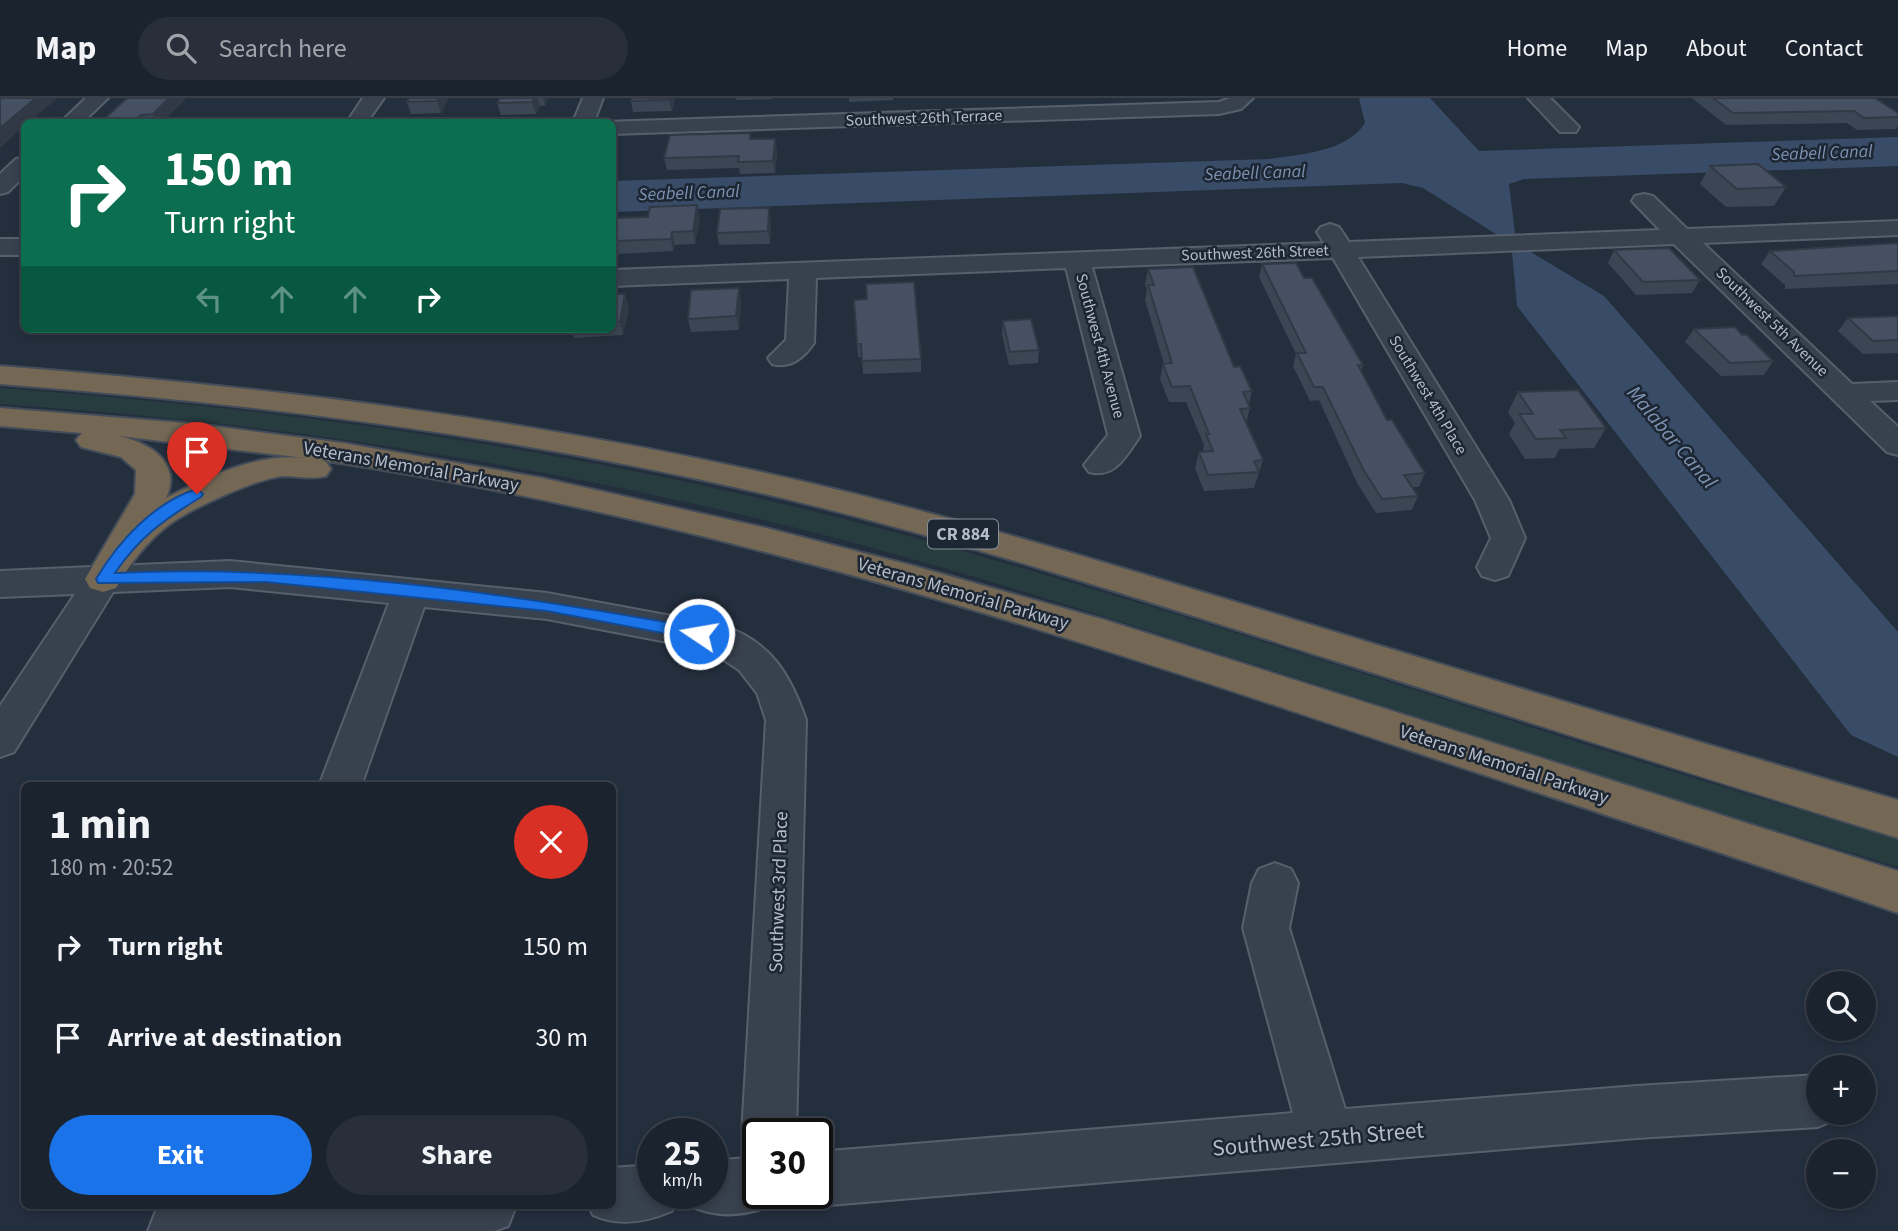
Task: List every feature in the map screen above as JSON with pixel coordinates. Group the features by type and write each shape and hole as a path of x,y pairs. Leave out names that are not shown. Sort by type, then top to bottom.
{"highway":[{"path":"0,363 238,381 274,386 284,401"},
{"name":"CR 884","path":"0,375 142,385 391,415 595,448 806,493 1113,576 1657,747 1898,819"},
{"name":"Veterans Memorial Parkway","path":"0,417 220,437 406,464 724,530 990,599 1618,802 1774,849 1898,892"},
{"path":"0,434 91,440 132,449 152,466 152,494 112,565"},
{"path":"112,565 155,518 226,481 283,467 348,472 512,501 846,579 990,599"}],"street":[{"path":"74,119 98,98"},
{"path":"359,119 374,98"},
{"path":"585,119 593,98"},
{"path":"810,121 811,98"},
{"path":"1538,98 1549,98"},
{"path":"1538,98 1568,127"},
{"name":"Southwest 26th Terrace","path":"616,127 810,121 1031,106 1219,108 1239,101"},
{"path":"0,187 21,167"},
{"name":"Southwest 5th Avenue","path":"1644,201 1898,445"},
{"name":"Southwest 26th Street","path":"616,278 1077,260 1334,238 1470,245 1898,228"},
{"name":"Southwest 4th Place","path":"1334,238 1492,500 1508,538 1495,568"},
{"path":"0,247 21,247"},
{"name":"Southwest 4th Avenue","path":"1077,260 1125,436 1100,465"},
{"path":"782,358 800,343 803,270"},
{"path":"1845,393 1898,391"},
{"path":"0,740 112,565"},
{"name":"Southwest 3rd Place","path":"0,584 112,565 242,575 547,606 720,639 753,660 775,687 786,720 770,1118"},
{"path":"341,782 411,593"},
{"path":"1275,883 1266,928 1326,1139"},
{"name":"Southwest 25th Street","path":"833,1178 1637,1112 1806,1102"},
{"path":"616,1196 637,1194"},
{"path":"185,1209 176,1231 451,1209"}],"green space":[{"path":"0,388 228,409 454,439 679,481 901,534 1027,569 1648,764 1898,838 1898,867 1076,608 954,571 768,521 578,479 387,446 194,421 0,404"}],"water":[{"path":"1359,98 1430,98 1479,151 1898,137 1898,166 1524,179 1509,184 1515,234 1529,251 1604,296 1898,632 1898,757 1851,735 1517,306 1512,252 1499,236 1423,188 1402,183 616,212 616,181 1269,159 1335,146 1357,133 1365,123"}],"building":[{"path":"0,98 36,98 0,128"},
{"path":"127,98 169,98 153,114 141,115 136,119 104,119"},
{"path":"409,98 438,98 437,101 407,102"},
{"path":"500,98 534,98 532,102 497,103"},
{"path":"632,98 670,98 631,101"},
{"path":"1713,98 1875,98 1898,113 1898,117 1864,118 1854,111 1733,113"},
{"path":"750,133 750,139 775,139 773,161 738,162 739,156 664,158 670,135"},
{"path":"1758,164 1786,187 1737,189 1710,166"},
{"path":"697,205 693,231 672,232 671,239 616,241 616,218 648,217 650,207"},
{"path":"769,208 768,231 717,233 720,209"},
{"path":"1898,243 1898,271 1794,276 1794,272 1770,251"},
{"path":"1669,248 1700,280 1643,282 1614,250"},
{"path":"1296,263 1304,278 1312,278 1363,365 1358,365 1387,420 1392,420 1425,473 1404,475 1418,496 1382,499 1363,469 1323,387 1314,387 1297,353 1306,353 1262,264"},
{"path":"1193,267 1234,367 1240,366 1252,391 1243,392 1250,408 1240,409 1263,460 1254,461 1259,472 1208,475 1199,452 1213,451 1190,386 1172,387 1163,364 1172,363 1148,285 1154,285 1148,269"},
{"path":"914,282 921,359 862,361 861,344 857,344 854,300 867,299 866,284"},
{"path":"739,288 736,316 688,319 691,290"},
{"path":"616,294 625,294 620,322 616,322"},
{"path":"1898,316 1898,340 1873,341 1848,318"},
{"path":"1031,319 1039,350 1010,352 1003,321"},
{"path":"1735,327 1742,335 1746,334 1773,361 1730,363 1694,329"},
{"path":"1578,390 1606,428 1560,430 1566,438 1536,439 1519,414 1533,414 1518,392"}],"route":[{"path":"197,494 155,518 122,551 103,579 168,575 266,576 547,606 699,634"}],"water label":[{"name":"Seabell Canal","path":"1822,153"},
{"name":"Seabell Canal","path":"1255,173"},
{"name":"Seabell Canal","path":"689,193"},
{"name":"Malabar Canal","path":"1672,437"}]}
